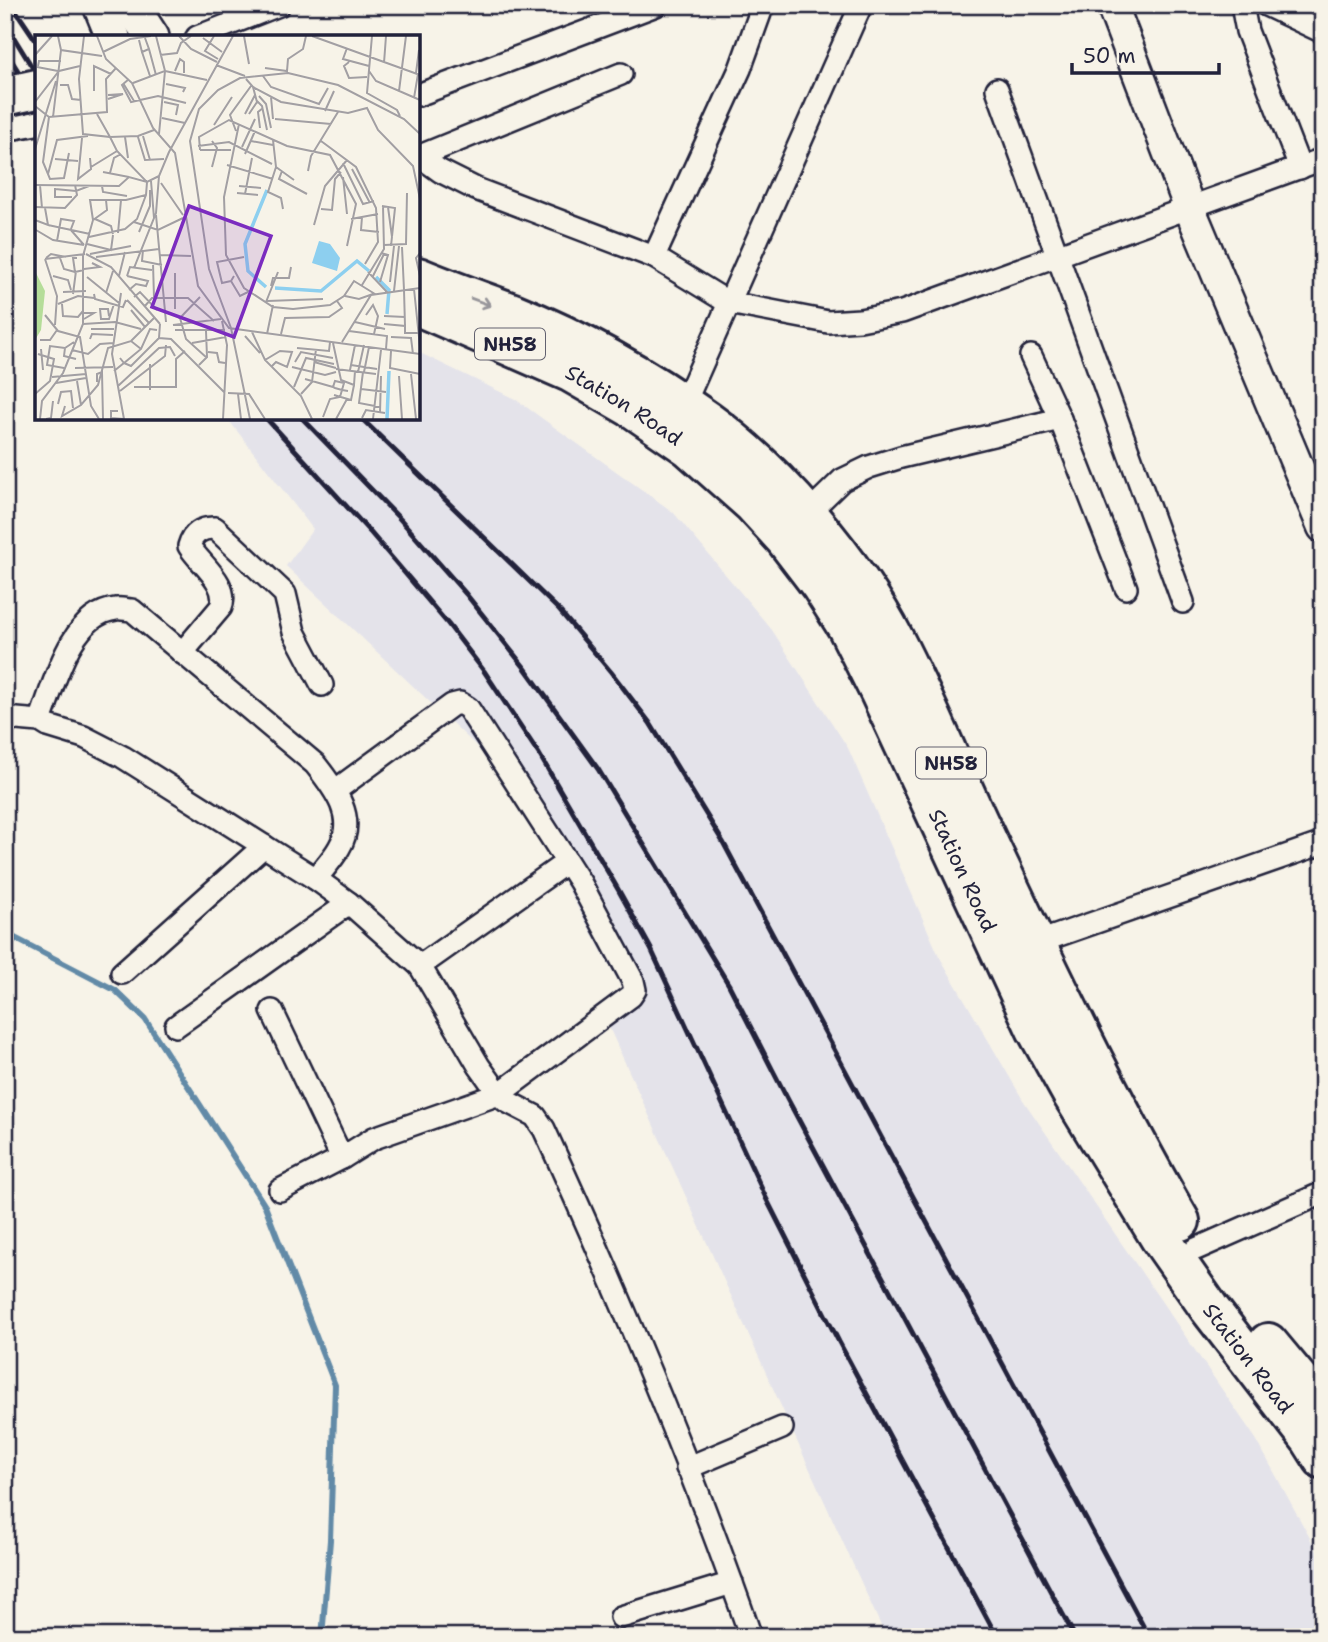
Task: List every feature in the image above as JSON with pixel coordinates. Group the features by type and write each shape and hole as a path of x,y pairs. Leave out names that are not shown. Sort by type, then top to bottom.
{"highway":[{"path":"5,96 35,89"},
{"path":"5,121 35,115"},
{"name":"Station Road","path":"420,277 514,314 570,372 634,409 689,447 752,503 785,539 821,586 880,692 1036,1029 1072,1094 1160,1238 1209,1308 1323,1459"},
{"name":"Station Road","path":"420,307 542,343 602,356 709,422 764,470 806,514 861,585 894,639 1036,943 1138,1148 1196,1249 1323,1409"},
{"path":"542,343 578,360 701,434 751,473 795,519 834,568 893,663 1022,949 1079,1062 1142,1176 1184,1244 1323,1423"},
{"path":"578,360 681,431 729,469 762,498 810,553 875,660 973,865 1028,996 1079,1089 1169,1239 1198,1281 1323,1437"}],"main road":[{"path":"100,5 112,35"},
{"path":"131,5 151,35"}],"street":[{"path":"202,35 279,5"},
{"path":"420,94 656,5"},
{"path":"654,257 740,69 763,5"},
{"path":"690,391 861,5"},
{"path":"1112,5 1190,209 1323,527"},
{"path":"1242,5 1247,30 1300,168"},
{"path":"1266,5 1323,32"},
{"path":"420,156 621,74"},
{"path":"996,89 1183,602"},
{"path":"420,157 440,171 477,189 654,257 729,303 828,322 860,320 902,312 1323,159"},
{"path":"1031,356 1060,419 1126,588"},
{"path":"806,514 842,480 869,467 1060,419"},
{"path":"182,653 224,600 221,587 189,546 191,537 203,529 215,528 285,594 294,632 322,685"},
{"path":"40,721 69,645 79,631 97,617 115,609 132,610 315,764 336,790 346,814 344,834 341,847 316,878"},
{"path":"280,1190 374,1139 499,1094 631,996 635,990 633,981 567,862 468,708 460,703 452,705 336,790"},
{"path":"5,718 40,721 84,737 123,757 316,878 349,903 420,967 479,1066 499,1094 506,1101 535,1116 544,1129 601,1254 751,1637"},
{"path":"1036,943 1323,843"},
{"path":"122,973 264,846"},
{"path":"420,967 567,862"},
{"path":"176,1026 349,903"},
{"path":"272,1011 342,1158"},
{"path":"1196,1249 1323,1193"},
{"path":"687,1468 782,1428"},
{"path":"621,1616 732,1583"}],"shaded area":[{"path":"420,353 515,399 673,512 772,630 848,748 939,956 1023,1100 1256,1439 1323,1562 1323,1637 886,1637 608,1025 631,1005 504,772 286,566 313,529 229,420 420,420"}],"waterway":[{"path":"5,933 115,990 145,1019 265,1206 335,1385 330,1540 322,1637"}],"railway":[{"path":"12,5 35,39"},
{"path":"5,23 35,72"},
{"path":"5,50 35,98"},
{"path":"268,420 370,532 448,624 484,671 539,754 651,949 766,1198 839,1342 997,1637"},
{"path":"304,420 400,519 466,594 525,668 598,769 729,985 1075,1637"},
{"path":"363,420 558,609 650,723 723,842 1149,1637"}]}
